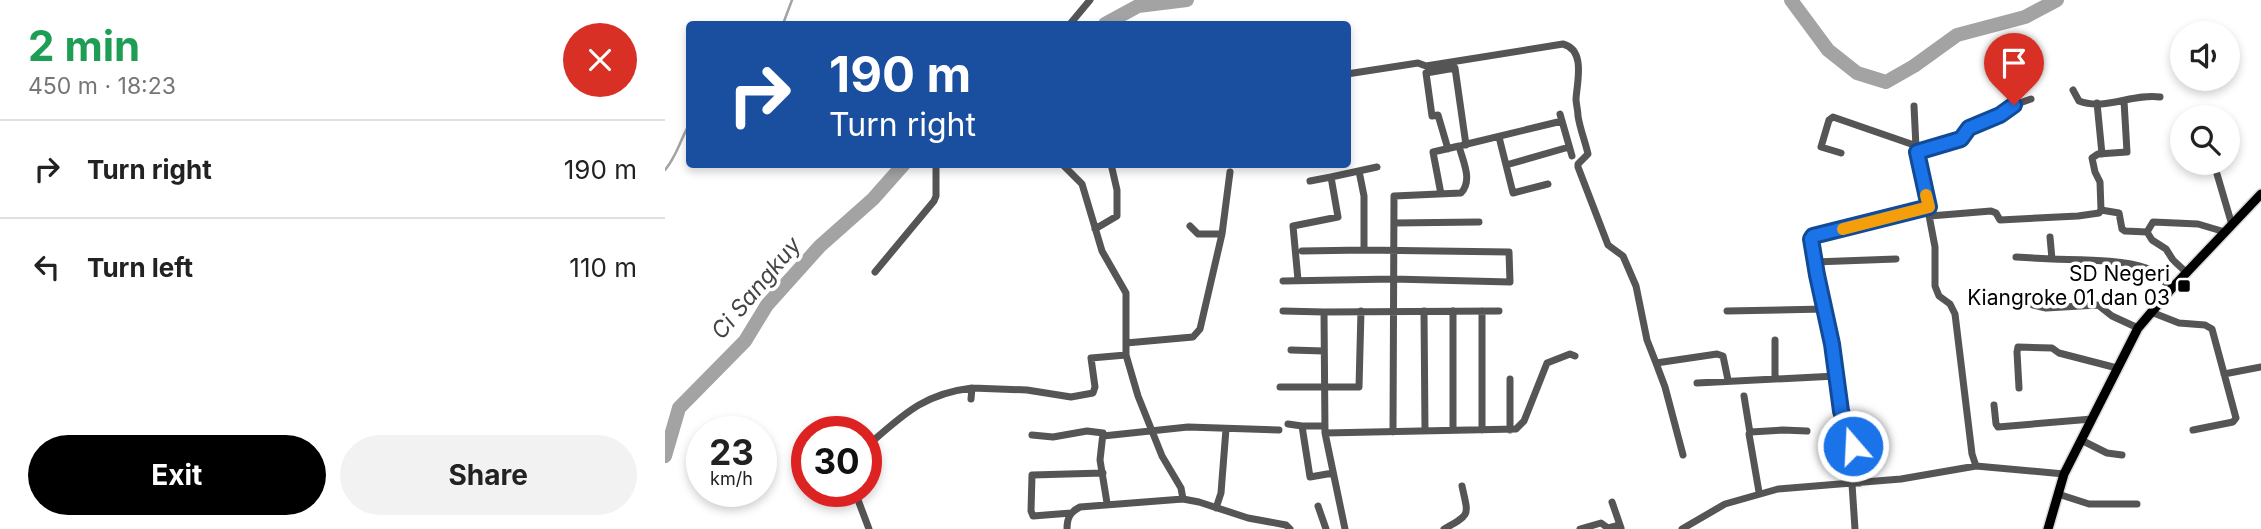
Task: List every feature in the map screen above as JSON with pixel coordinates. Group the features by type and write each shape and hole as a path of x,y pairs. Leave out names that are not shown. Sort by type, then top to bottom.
{"main road":[{"path":"2048,529 2064,474 2139,328 2172,288 2261,194"}],"street":[{"path":"1072,21 1090,0"},
{"path":"1351,73 1417,63 1426,66 1563,44 1570,46 1576,53 1579,86 1576,100 1588,154 1578,167 1608,245 1623,256 1638,293 1647,340 1665,387 1683,455"},
{"path":"1393,432 1394,196 1461,193 1467,187 1455,68 1426,73 1432,116 1437,115 1441,121 1448,149"},
{"path":"2073,90 2079,101 2097,103 2124,102 2147,96 2159,97"},
{"path":"1842,153 1821,147 1829,120 1833,117 1916,150 1961,139 1969,128 2031,99"},
{"path":"1930,216 1991,211 1996,213 1999,220 2007,220 2097,214 2101,210 2100,182 2092,158 2102,154 2127,152 2124,102"},
{"path":"2097,103 2102,154"},
{"path":"1914,106 1916,150 1935,247 1935,286 1939,296 1950,304 1955,314 1972,454 1976,466"},
{"path":"1441,194 1433,152 1561,118 1570,151 1506,165"},
{"path":"1499,136 1513,193 1548,184"},
{"path":"1310,181 1377,167"},
{"path":"875,272 934,201 936,168"},
{"path":"1066,168 1082,184 1102,251 1126,293 1126,355 1138,396 1162,456 1181,488 1183,499"},
{"path":"1095,229 1117,216 1117,190 1112,168"},
{"path":"1359,171 1364,196 1364,250"},
{"path":"1126,343 1193,337 1196,334 1205,312 1222,234 1230,172"},
{"path":"2147,232 2153,222 2199,224 2228,229 2217,175"},
{"path":"1298,280 1293,226 1338,217 1331,177"},
{"path":"1855,529 1853,446 1841,411 1811,242 1813,236 1929,207"},
{"path":"2101,210 2119,212 2123,231 2147,232"},
{"path":"1394,223 1479,222"},
{"path":"1190,226 1198,234 1222,234"},
{"path":"2147,232 2187,273"},
{"path":"2050,237 2052,260"},
{"path":"1283,281 1393,279 1510,282 1510,252 1302,251"},
{"path":"2016,257 2109,262 2142,267 2172,288"},
{"path":"1814,262 1896,259"},
{"path":"2033,305 2046,308 2098,305 2112,316 2139,328"},
{"path":"1727,311 1825,309"},
{"path":"1424,311 1425,431"},
{"path":"1453,311 1453,430"},
{"path":"1482,311 1482,430"},
{"path":"1283,312 1499,311"},
{"path":"1324,312 1325,430 1345,529"},
{"path":"1280,387 1359,387 1361,312"},
{"path":"2151,312 2179,323 2205,325 2213,331 2236,421 2193,430"},
{"path":"1775,340 1775,379"},
{"path":"2019,388 2018,347 2052,348 2059,353 2117,368"},
{"path":"1291,350 1324,351"},
{"path":"1288,424 1325,430 1393,432 1516,429 1524,421 1547,363 1570,354 1575,356"},
{"path":"1656,363 1717,354 1725,360 1728,380"},
{"path":"882,434 920,403 948,391 972,388 1027,390 1071,397 1093,393 1095,387 1091,358 1126,355"},
{"path":"2224,374 2261,368"},
{"path":"1697,383 1836,376"},
{"path":"1510,379 1510,430"},
{"path":"971,399 972,388"},
{"path":"1744,396 1759,492"},
{"path":"1994,405 1998,427 2092,419"},
{"path":"1302,425 1310,477 1333,473"},
{"path":"1104,436 1188,427 1279,430"},
{"path":"1216,508 1221,493 1226,429"},
{"path":"1750,433 1753,430 1807,431"},
{"path":"1032,435 1056,437 1103,432 1100,455 1107,503"},
{"path":"2081,440 2106,453 2122,456"},
{"path":"1682,529 1724,504 1759,492 1901,479 1976,466 2064,474"},
{"path":"1071,513 1033,516 1032,475 1103,473"},
{"path":"1444,529 1465,517 1467,512 1462,486"},
{"path":"2058,494 2089,504 2137,504"},
{"path":"1067,529 1067,520 1071,513 1080,507 1183,499 1290,529"},
{"path":"1580,529 1601,523 1608,528 1621,527 1612,502"},
{"path":"1318,506 1326,529"},
{"path":"861,507 869,529"}],"waterway":[{"path":"784,21 792,0"},
{"name":"Ci Sangkuy","path":"1110,21 1138,6 1187,0"},
{"name":"Ci Sangkuy","path":"1791,0 1828,50 1857,73 1886,82 1914,66 1957,35 2025,17 2057,0"},
{"path":"665,170 686,131"},
{"name":"Ci Sangkuy","path":"665,456 679,408 745,341 767,305 820,246 873,199 900,168"}],"slow traffic":[{"path":"1843,229 1929,207 1926,195"}],"place":[{"name":"SD Negeri Kiangroke 01 dan 03","path":"2184,286"}],"route":[{"path":"1853,446 1841,411 1832,344 1811,239 1813,236 1929,207 1917,152 1961,139 1969,128 2000,115 2014,105"}]}
